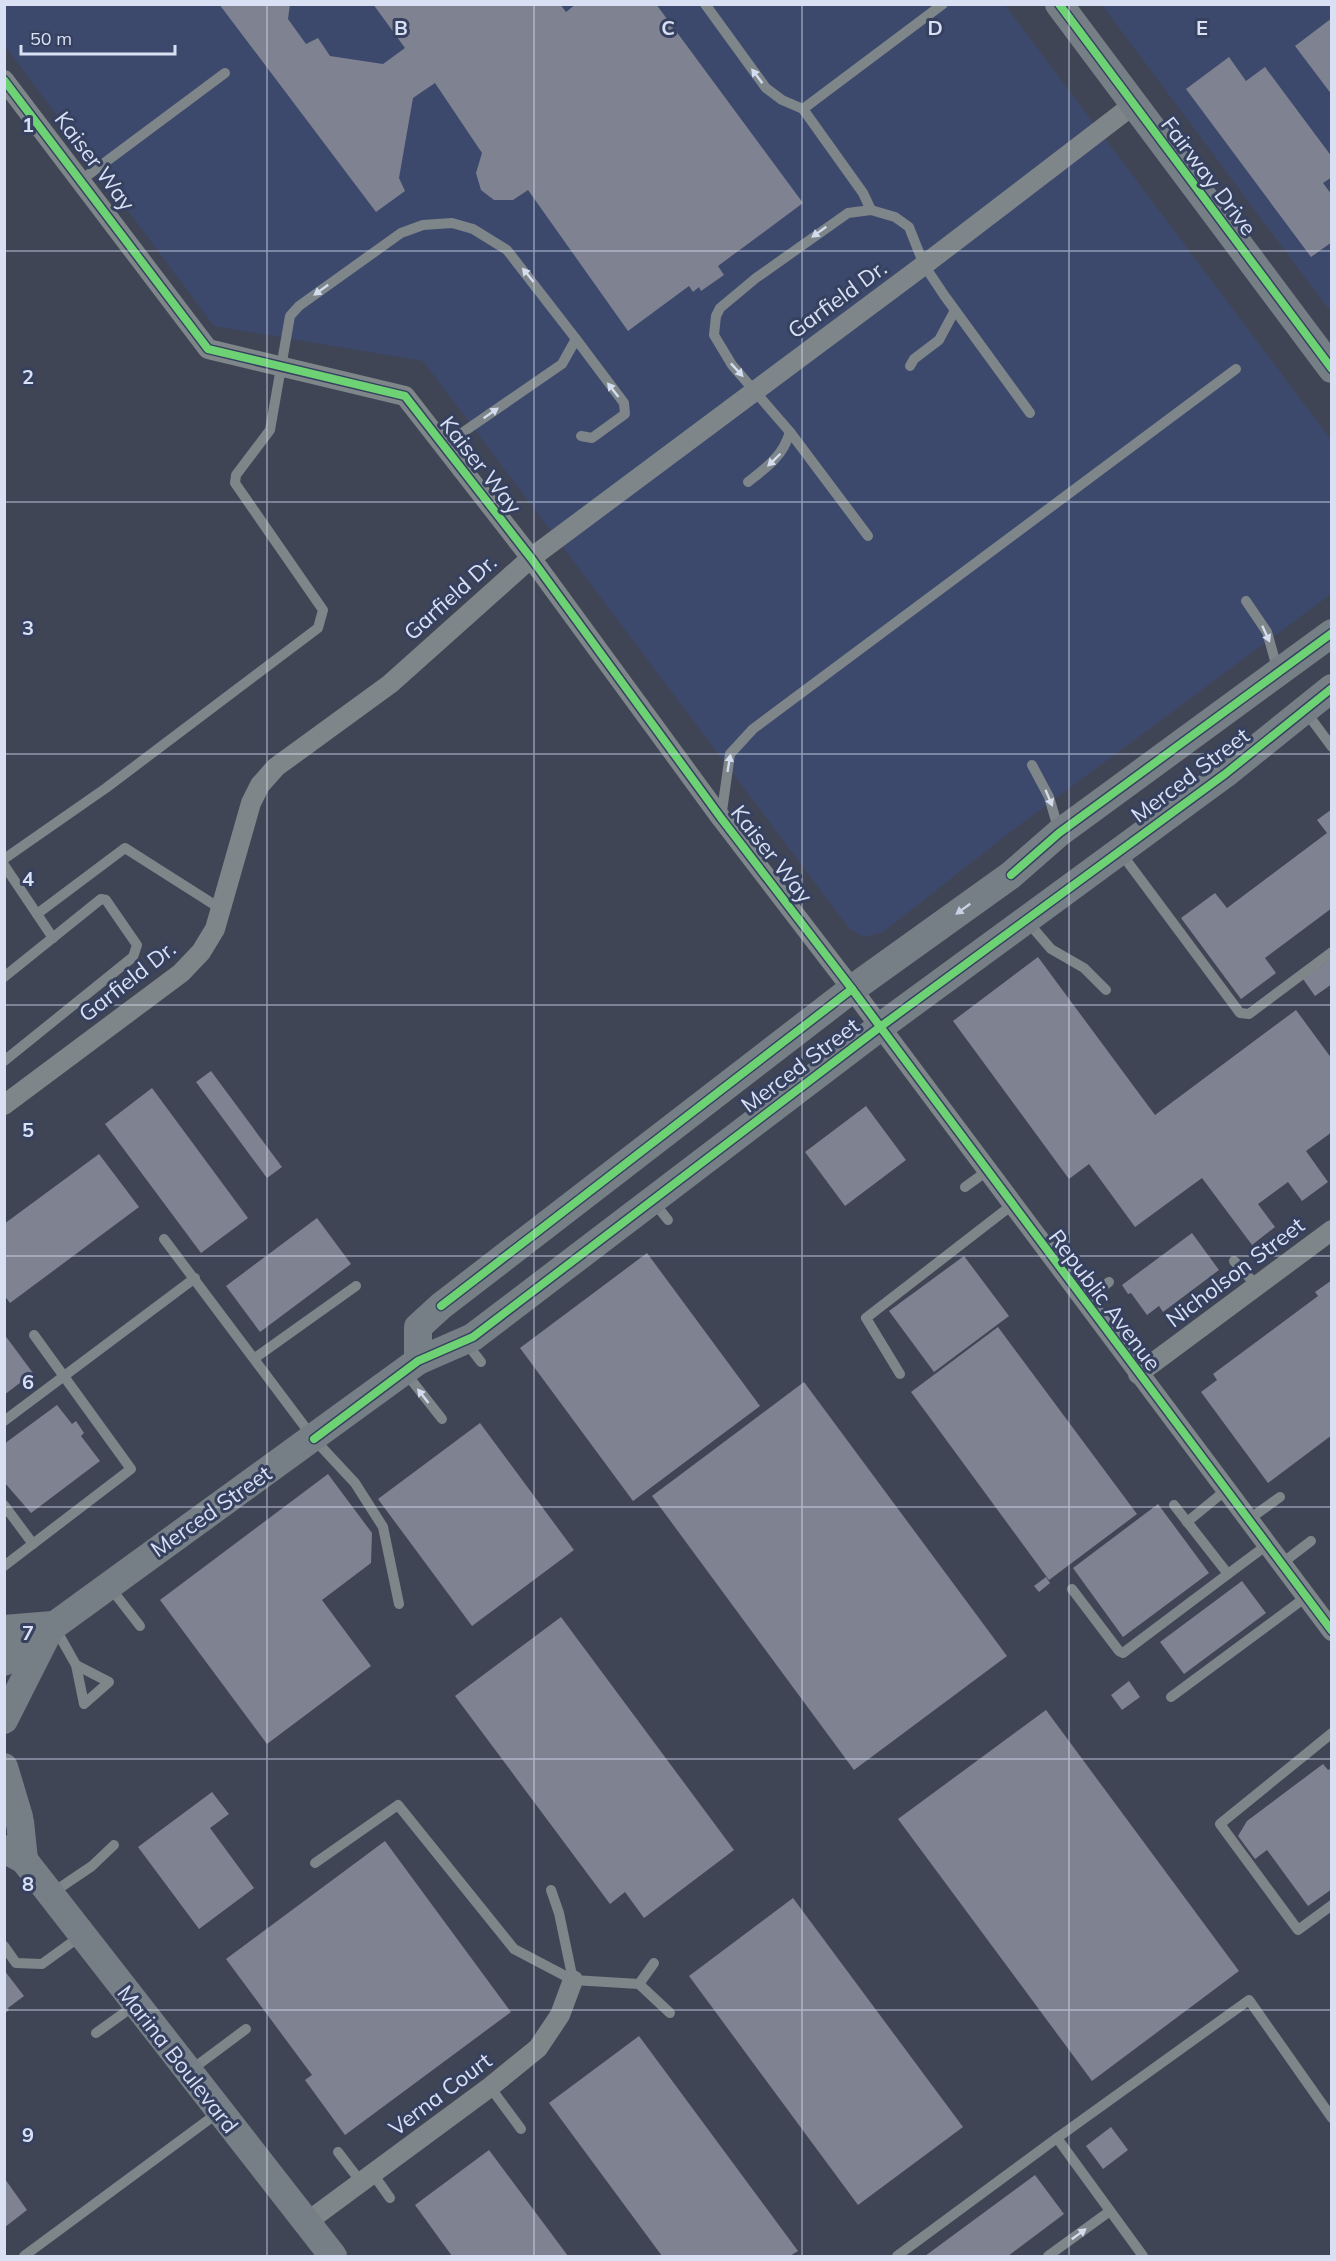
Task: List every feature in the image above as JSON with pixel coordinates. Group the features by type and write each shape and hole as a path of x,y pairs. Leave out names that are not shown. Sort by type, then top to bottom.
{"street":[{"name":"Fairway Drive","path":"1059,4 1332,369"},
{"name":"Kaiser Way","path":"4,80 208,349 405,396 531,558 721,818 852,988"},
{"name":"Garfield Dr.","path":"4,1106 181,973 201,952 215,929 251,803 260,785 276,767 390,684 531,558 924,265 1133,105"},
{"name":"Merced Street","path":"412,1366 418,1327 441,1306 852,988 1011,875 1059,833 1332,633"},
{"name":"Merced Street","path":"4,1662 108,1584 314,1440 412,1366 473,1352 660,1210 697,1172 880,1027 1225,774 1332,688"},
{"name":"Republic Avenue","path":"852,988 1332,1631"},
{"name":"Nicholson Street","path":"1138,1374 1332,1230"},
{"path":"4,1629 53,1624"},
{"path":"4,1720 53,1624"},
{"name":"Marina Boulevard","path":"4,1767 12,1811 14,1855 82,1935 333,2256"},
{"name":"Verna Court","path":"307,2222 490,2087 538,2048 553,2029 573,1980"}],"lane":[{"path":"705,4 766,88 782,100 803,110 863,193 871,210"},
{"path":"803,110 943,4"},
{"path":"80,181 225,74"},
{"path":"868,536 755,389 732,365 714,335 716,316 720,308 837,219 856,211 871,210 895,217 909,227 924,265 954,312 1030,413"},
{"path":"4,859 106,788 318,628 323,610 235,483 236,475 270,430 290,316 299,306 401,233 423,225 452,223 473,229 507,249 624,404 625,414 592,438 581,436"},
{"path":"910,366 914,359 939,340 954,312"},
{"path":"443,446 562,364 576,339"},
{"path":"721,818 730,754 763,722 1236,369"},
{"path":"748,482 778,458 786,445 789,432"},
{"path":"1246,601 1267,632 1278,672"},
{"path":"1304,709 1332,747"},
{"path":"1032,765 1049,797 1059,833"},
{"path":"37,914 125,848 221,909"},
{"path":"1120,850 1240,1013 1249,1014 1332,952"},
{"path":"4,865 53,938"},
{"path":"4,977 101,899 106,900 137,945 133,957 4,1061"},
{"path":"1025,920 1051,949 1084,968 1106,990"},
{"path":"965,1187 987,1171"},
{"path":"900,1374 866,1318 1012,1205"},
{"path":"164,1239 314,1440 355,1483 383,1527 399,1604"},
{"path":"1234,1261 1257,1286"},
{"path":"4,1421 195,1278"},
{"path":"1084,1301 1109,1282"},
{"path":"255,1358 356,1286"},
{"path":"4,1566 130,1469 34,1335"},
{"path":"412,1366 442,1419"},
{"path":"1187,1522 1226,1490"},
{"path":"1248,1520 1280,1497"},
{"path":"1174,1505 1228,1574"},
{"path":"4,1506 33,1544"},
{"path":"1281,1564 1311,1541"},
{"path":"1072,1589 1119,1651 1124,1653 1267,1545"},
{"path":"108,1584 140,1626"},
{"path":"1171,1697 1306,1597"},
{"path":"53,1624 76,1665"},
{"path":"1332,1733 1220,1824 1298,1930 1332,1905"},
{"path":"315,1863 398,1805 514,1949 573,1980 639,1984 670,2013"},
{"path":"50,1895 92,1866 114,1845"},
{"path":"551,1890 559,1913 573,1980"},
{"path":"4,1946 16,1963 42,1964 82,1935"},
{"path":"639,1984 654,1963"},
{"path":"897,2256 1249,2000 1332,2118"},
{"path":"96,2033 135,2004"},
{"path":"187,2072 246,2029"},
{"path":"490,2087 520,2129"},
{"path":"24,2256 219,2112"},
{"path":"1057,2138 1143,2256"},
{"path":"338,2152 390,2198"},
{"path":"1048,2256 1110,2211"}],"shaded area":[{"path":"5,4 1005,5 1331,440 1331,594 1009,833 883,932 864,937 850,929 423,361 214,326 5,46"},
{"path":"1102,5 1331,5 1331,312"}],"building":[{"path":"219,4 290,4 288,19 306,44 318,38 330,56 383,64 405,48 373,4 560,4 566,12 576,4 656,4 803,203 718,266 724,275 701,291 699,287 693,292 689,286 628,331 528,190 513,200 494,200 481,190 476,173 482,153 435,83 413,98 399,178 405,191 376,212"},
{"path":"1332,18 1332,95 1295,46"},
{"path":"1229,57 1246,81 1265,67 1332,157 1332,177 1323,183 1332,195 1332,242 1311,257 1186,89"},
{"path":"1332,809 1332,908 1265,958 1276,973 1241,999 1181,918 1215,893 1227,908 1327,833 1317,820"},
{"path":"1038,957 1155,1115 1296,1010 1332,1059 1332,1132 1306,1151 1328,1182 1302,1201 1288,1182 1258,1204 1275,1227 1252,1245 1202,1178 1135,1227 1089,1164 1069,1179 953,1021"},
{"path":"1332,958 1332,984 1315,996 1303,979"},
{"path":"211,1071 282,1167 267,1178 196,1082"},
{"path":"152,1088 248,1218 201,1253 105,1124"},
{"path":"866,1106 906,1160 845,1206 805,1152"},
{"path":"99,1154 139,1207 10,1303 4,1295 4,1224"},
{"path":"317,1218 351,1264 260,1332 226,1286"},
{"path":"1192,1233 1219,1270 1163,1312 1159,1306 1147,1315 1122,1285"},
{"path":"647,1253 760,1406 633,1501 520,1348"},
{"path":"964,1256 1009,1316 934,1372 889,1311"},
{"path":"1332,1280 1332,1435 1268,1483 1201,1392 1217,1380 1213,1374 1318,1296 1315,1292"},
{"path":"998,1327 1137,1514 1049,1580 911,1392"},
{"path":"4,1334 33,1373 4,1395"},
{"path":"804,1382 1007,1656 854,1770 652,1496"},
{"path":"57,1405 72,1424 76,1421 84,1433 81,1436 100,1461 31,1513 4,1482 4,1444"},
{"path":"480,1423 574,1550 472,1626 378,1499"},
{"path":"328,1474 372,1533 371,1563 322,1600 371,1666 267,1744 160,1600"},
{"path":"1158,1504 1209,1573 1123,1637 1073,1568"},
{"path":"1046,1577 1050,1583 1039,1592 1034,1586"},
{"path":"1242,1581 1266,1613 1184,1674 1160,1642"},
{"path":"561,1617 734,1850 644,1918 625,1892 610,1904 455,1696"},
{"path":"1129,1681 1140,1697 1122,1710 1111,1695"},
{"path":"1046,1710 1239,1971 1092,2081 898,1819"},
{"path":"1323,1764 1328,1770 1332,1768 1332,1889 1308,1906 1267,1850 1255,1859 1238,1836 1247,1821"},
{"path":"212,1792 229,1814 210,1828 254,1888 199,1929 138,1847"},
{"path":"385,1841 511,2012 345,2135 305,2080 312,2075 226,1959"},
{"path":"793,1898 963,2127 858,2205 689,1976"},
{"path":"4,1970 24,1996 4,2014"},
{"path":"639,2036 798,2251 790,2256 662,2256 549,2103"},
{"path":"1111,2127 1128,2150 1103,2169 1086,2146"},
{"path":"489,2150 568,2256 452,2256 415,2205"},
{"path":"1035,2175 1064,2214 1008,2256 925,2256"},
{"path":"5,2179 27,2210 5,2227"}],"cycle path":[{"path":"1059,4 1332,369"},
{"path":"4,80 208,349 405,396 531,558 721,818 852,989 1332,1631"},
{"path":"1011,875 1059,833 1332,633"},
{"path":"314,1439 418,1361 473,1337 880,1027 1225,774 1332,688"},
{"path":"441,1306 852,989"}]}
